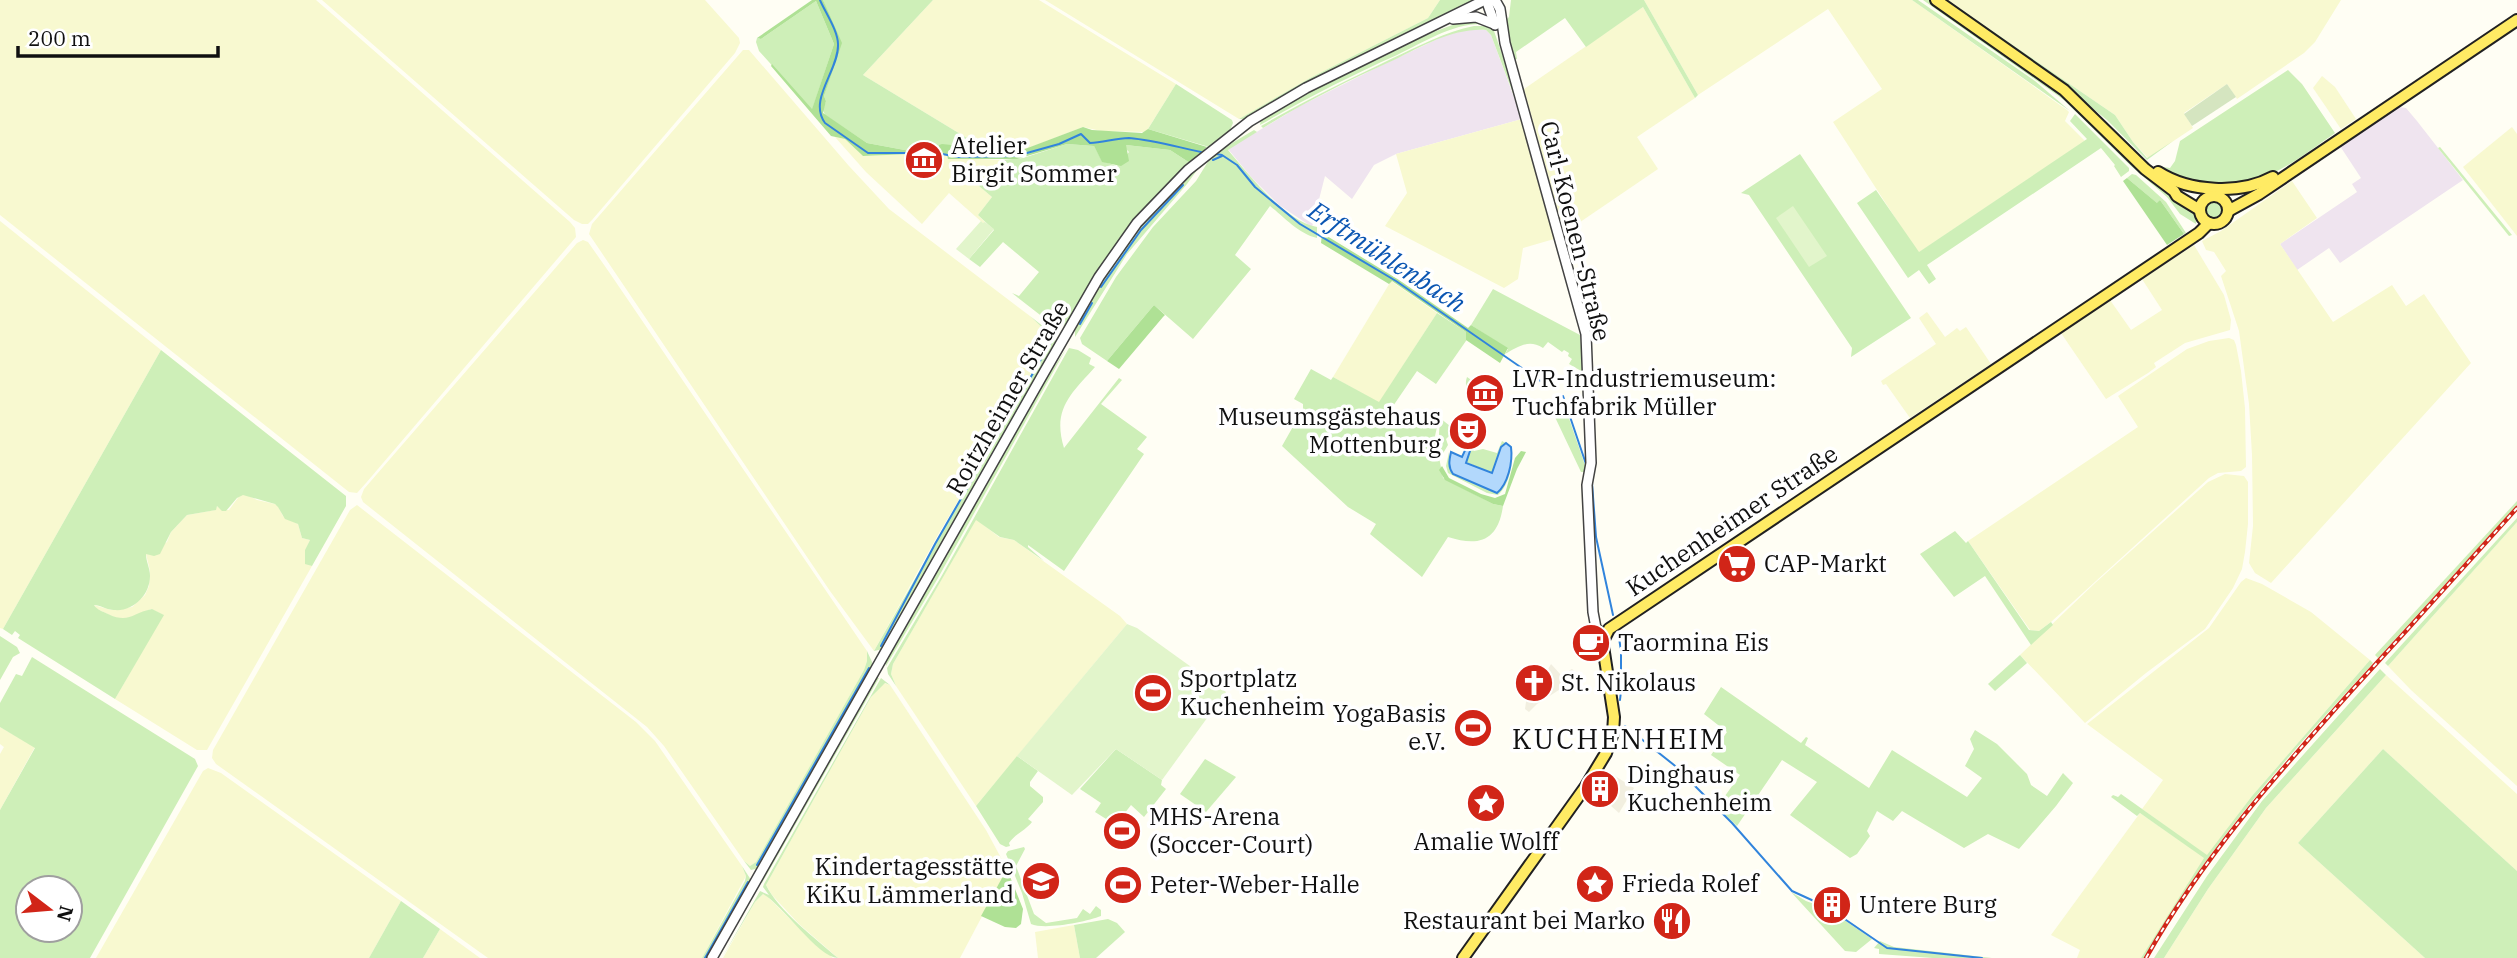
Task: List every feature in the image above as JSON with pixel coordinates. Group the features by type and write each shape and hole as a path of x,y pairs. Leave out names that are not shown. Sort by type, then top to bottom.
{"main road":[{"path":"1936,0 2046,76 2094,117 2146,169 2203,213 2215,195 2227,206 2265,188 2517,20"},
{"path":"2094,117 2108,122 2157,171 2167,178 2190,185 2243,187 2301,165"},
{"name":"Kuchenheimer Straße","path":"1605,636 1617,622 2192,237 2203,213 2221,222 2226,217 2227,206"},
{"path":"1462,958 1549,838 1606,753 1613,733 1614,717 1604,654 1605,636"}],"street":[{"name":"Roitzheimer Straße","path":"712,958 1099,277 1145,214 1201,158 1250,121 1294,95 1490,0"},
{"name":"Carl-Koenen-Straße","path":"1505,43 1494,24 1488,5 1490,0 1500,9 1505,43 1586,334 1593,619 1596,628 1605,636"},
{"path":"1448,19 1476,17 1494,24"}],"shaded area":[{"path":"1471,29 1486,30 1491,35 1522,119 1396,154 1374,165 1352,199 1325,176 1312,227 1279,205 1228,149 1300,106 1372,70 1446,35"},
{"path":"2399,107 2406,108 2463,180 2340,263 2329,248 2297,270 2280,244 2357,192 2352,184 2361,178 2340,146"},
{"path":"1551,664 1561,675 1572,669 1578,674 1580,683 1562,688 1529,712 1525,709 1527,699 1534,700"},
{"path":"1604,769 1634,788 1619,813 1592,789"}],"green space":[{"path":"0,0 316,0 570,222 575,228 576,237 366,483 357,493 349,492 0,215"},
{"path":"322,0 705,0 739,38 740,43 735,53 592,220 588,224 582,224 574,220"},
{"path":"812,0 823,0 842,43 824,96 826,101 823,113 867,143 910,151 910,154 863,156 845,139 831,136 771,66 772,64 812,109 834,44 816,1 761,39 757,38"},
{"path":"823,0 933,0 863,75 985,149 939,145 937,151 910,151 867,143 825,115 824,96 840,44"},
{"path":"933,0 1039,0 1176,84 1146,132 1101,131 1083,127 1021,151 985,149 863,75"},
{"path":"1045,0 1440,0 1428,18 1310,78 1239,119"},
{"path":"1440,0 1473,0 1308,83 1247,119 1239,119 1310,78 1428,18"},
{"path":"1511,0 1644,0 1698,95 1695,98 1643,7 1586,47 1565,18 1516,52 1517,59 1514,60 1505,21 1509,17"},
{"path":"1644,0 1912,0 2067,110 2069,112 2065,121 2085,141 1918,253 1833,122 1882,89 1828,9 1698,95"},
{"path":"1912,0 1918,0 2035,81 2070,111"},
{"path":"1923,0 1930,0 2063,94 2196,211 2196,224 2180,214 2167,197 2131,166 2064,100"},
{"path":"1943,0 1947,0 2115,115 2147,158 2173,141 2147,160 2107,120 2070,90"},
{"path":"1947,0 2341,0 2315,42 2304,53 2237,99 2227,84 2184,113 2193,128 2148,158 2133,142 2115,115"},
{"path":"816,1 834,44 812,110 759,51 756,42 757,38 761,39"},
{"path":"1643,7 1695,98 1637,137 1658,169 1564,233 1524,89"},
{"path":"1471,19 1483,24 1439,34 1328,88 1260,125 1261,119 1341,75 1420,38"},
{"path":"1474,26 1490,26 1494,31 1518,100 1517,104 1491,35 1486,30 1474,30 1427,44 1327,92 1263,128 1261,126 1326,91 1413,49 1442,36"},
{"path":"743,50 749,50 889,209 1030,316 1051,336 995,440 939,533 874,651 830,591 589,234 592,224"},
{"path":"2288,70 2302,84 2335,133 2279,170 2243,183 2198,183 2170,174 2157,166 2170,168 2175,161 2180,141"},
{"path":"2322,76 2335,87 2356,119 2341,129 2313,88"},
{"path":"1176,84 1232,120 1230,130 1209,147 1148,129"},
{"path":"2227,84 2236,97 2192,126 2184,114"},
{"path":"2075,114 2129,171 2121,177 2101,148 1927,265 1936,279 1929,284 1919,270 1908,278 1857,203 1876,190 1919,252 2087,139 2070,121"},
{"path":"1522,119 1554,239 1523,248 1518,279 1504,288 1385,226 1407,193 1396,154"},
{"path":"1083,127 1142,133 1148,129 1207,147 1190,163 1170,150 1126,145 1129,161 1121,166 1102,162 1094,146 1067,144 1017,159 948,159 947,154 937,154 939,145 942,144 1017,152"},
{"path":"2512,127 2517,134 2517,236 2463,167"},
{"path":"1254,130 1257,132 1228,150 1281,207 1305,223 1317,227 1317,238 1298,229 1270,206 1235,255 1251,269 1193,339 1154,305 1107,361 1082,344 1080,338 1116,277 1153,227 1196,181 1209,160"},
{"path":"835,137 845,139 863,156 937,151 938,154 955,158 1002,160 979,186 992,197 978,215 984,224 949,193 922,224 866,172"},
{"path":"1067,144 1094,146 1102,161 1117,166 1129,152 1125,148 1126,145 1170,150 1190,163 1136,223 1088,289 1073,316 1060,327 1057,326 1067,310 1059,304 1049,317 1045,314 1044,318 1012,293 1019,296 1039,272 1003,242 980,267 969,259 994,230 978,215 992,197 979,186 1002,160 1023,158"},
{"path":"2440,147 2512,235 2509,236 2438,148"},
{"path":"1800,154 1911,318 1851,357 1852,348 1749,195 1741,193"},
{"path":"1200,166 1127,254 1075,337 1075,329 1114,261 1160,204"},
{"path":"2132,174 2166,202 2186,233 2184,234 2160,200 2158,204 2127,178"},
{"path":"2127,178 2157,203 2160,200 2184,234 2167,245 2123,181"},
{"path":"2292,181 2317,218 2280,244 2333,322 2392,285 2406,306 2424,294 2471,363 2271,583 2255,573 2249,563 2253,526 2252,455 2249,404 2239,331 2221,276 2226,271 2214,252 2206,250 2202,241 2221,231"},
{"path":"2210,199 2218,199 2225,206 2225,214 2218,221 2210,221 2203,214 2203,206"},
{"path":"1793,206 1827,256 1809,267 1776,218"},
{"path":"0,221 161,350 3,629 0,628"},
{"path":"981,221 994,229 969,259 956,249"},
{"path":"1322,233 1399,280 1468,328 1471,325 1508,348 1500,363 1466,340 1466,332 1392,281 1389,284 1321,243"},
{"path":"583,240 588,242 609,272 867,651 864,670 756,862 750,866 664,746 647,727 363,502 361,497 364,489 577,243"},
{"path":"2194,245 2224,295 2231,320 2230,330 2185,343 2154,363 2156,367 2148,373 2106,399 2061,333 2110,300 2131,330 2162,310 2142,279"},
{"path":"1391,281 1437,313 1379,403 1333,377"},
{"path":"1493,289 1580,335 1583,372 1569,364 1572,359 1568,356 1569,353 1564,350 1562,352 1548,342 1543,348 1529,344 1505,354 1508,349 1471,325"},
{"path":"1154,305 1165,315 1119,369 1107,361"},
{"path":"1927,312 1945,337 1957,328 1960,331 1966,327 1991,364 1910,418 1881,381 1936,344 1919,318"},
{"path":"1437,313 1466,332 1468,338 1436,384 1417,371 1391,409 1404,416 1421,418 1441,409 1435,436 1443,478 1493,504 1503,506 1492,534 1478,541 1448,537 1422,577 1370,534 1376,524 1348,507 1282,446 1303,409 1303,404 1294,399 1311,369 1331,380 1333,377 1379,402"},
{"path":"1030,316 1054,335 1056,343 883,649 874,651 1047,346 1051,336"},
{"path":"2229,338 2234,340 2236,345 2241,371 2246,467 2241,471 2218,473 2209,478 2051,622 2039,631 2030,630 1968,541 2138,427 2118,396 2187,349 2209,341"},
{"path":"1069,348 1091,358 1089,364 1095,367 1071,394 1062,412 1060,423 1064,448 1119,378 1122,380 1101,404 1147,437 1137,449 1144,454 1064,571 1028,545 1044,561 1014,540 1000,537 976,520 893,664 891,674 896,686 887,668"},
{"path":"1066,349 886,666 885,661 1044,382"},
{"path":"161,350 346,496 346,506 312,566 305,564 305,550 310,540 302,538 298,524 285,519 275,504 243,495 226,511 217,506 216,510 187,515 171,532 160,554 146,554 149,583 139,601 121,610 94,605 121,618 152,609 164,615 115,699 18,638 20,635 15,631 12,635 3,629"},
{"path":"1467,377 1496,397 1493,411 1469,394"},
{"path":"1562,398 1586,468 1585,472 1581,472 1554,415 1563,402 1560,400"},
{"path":"1440,418 1455,430 1446,439 1448,445 1442,455 1439,434"},
{"path":"1502,441 1506,443 1500,448 1492,473 1466,462 1471,448 1474,451 1483,449 1497,453"},
{"path":"1508,444 1512,452 1510,472 1506,485 1498,495 1487,493 1448,473 1446,466 1449,452 1449,466 1453,474 1497,493 1509,471 1511,457"},
{"path":"1521,451 1526,452 1503,506 1493,504 1445,480 1439,470 1442,466 1449,478 1495,498 1505,494 1515,458"},
{"path":"2225,474 2244,476 2248,482 2245,552 2242,569 2233,588 2205,629 2085,723 2020,655 2094,584 2208,482"},
{"path":"240,495 275,504 283,516 298,524 302,538 310,540 305,551 305,563 312,566 207,750 197,750 115,699 163,615 151,609 125,620 118,619 94,605 111,610 132,607 145,595 149,586 150,571 146,554 167,542 171,532 187,515 215,510 217,506 222,510 229,510"},
{"path":"2517,501 2517,505 2378,658 2375,655"},
{"path":"357,505 636,722 655,741 742,866 746,876 702,958 488,958 216,764 212,758 213,750 350,510"},
{"path":"2517,518 2517,522 2388,666 2385,663"},
{"path":"976,519 999,537 1014,540 1120,616 1127,624 976,806 896,686 891,674 893,664"},
{"path":"2517,522 2517,786 2388,666"},
{"path":"1955,531 1966,543 1968,541 2029,630 2039,631 2051,622 2053,625 2031,645 1985,576 1954,597 1920,554"},
{"path":"2246,578 2311,612 2370,660 2252,796 2207,856 2142,809 2163,780 2087,724 2209,628"},
{"path":"1127,624 1137,628 1226,692 1162,780 1116,749 1072,795 1017,756"},
{"path":"0,636 17,647 20,653 13,657 0,680"},
{"path":"867,651 872,668 759,868 751,870 744,861 750,866 756,862 864,670"},
{"path":"2020,655 2027,663 1995,691 1988,684"},
{"path":"32,657 195,759 198,766 90,958 0,958 0,810 35,748 0,727 0,703 16,674 22,676"},
{"path":"2370,660 2373,663 2246,808 2192,881 2144,958 2141,958 2204,858 2140,813 2137,816 2111,797 2121,794 2207,855 2252,796"},
{"path":"2380,669 2386,675 2266,808 2208,889 2164,958 2154,958 2207,876 2262,801"},
{"path":"2386,675 2517,794 2517,871 2383,749 2298,843 2425,958 2164,958 2208,889 2266,808"},
{"path":"875,678 879,678 762,883 763,876"},
{"path":"881,678 890,685 885,683 871,697 766,885 788,914 838,958 820,949 763,894 755,902 722,958 760,891 769,895 763,887 764,884"},
{"path":"884,683 890,685 986,830 1007,869 960,958 838,958 799,924 766,885 871,697"},
{"path":"1721,687 1801,743 1808,738 1805,745 1869,788 1892,750 1967,797 1982,778 1965,766 1974,749 1970,739 1975,730 1997,744 2027,774 2031,785 2047,796 2063,773 2073,783 2019,849 1988,834 1964,848 1902,811 1893,821 1877,811 1867,831 1870,836 1857,854 1850,858 1790,815 1817,782 1782,760 1737,826 1717,807 1740,775 1711,755 1727,732 1704,714"},
{"path":"0,727 35,747 0,810 0,754 4,747 0,744"},
{"path":"1116,749 1162,780 1161,785 1166,789 1144,817 1131,805 1108,835 1104,833 1111,822 1095,812 1101,803 1080,789"},
{"path":"2383,749 2517,871 2517,958 2425,958 2298,843"},
{"path":"1017,756 1038,771 1030,786 1043,797 1043,802 1028,819 1032,822 1006,847 1000,844 976,806"},
{"path":"1205,759 1236,777 1206,812 1180,794"},
{"path":"208,768 221,773 401,901 369,958 96,958 203,771"},
{"path":"2140,813 2205,858 2141,958 2077,958 2080,950 2051,935"},
{"path":"1024,847 1016,866 1034,914 1046,923 1077,918 1083,909 1090,914 1096,906 1101,910 1101,916 1055,926 1031,924 1006,854"},
{"path":"742,866 751,880 708,958 702,958 745,881"},
{"path":"1007,869 1023,909 1021,924 1016,928 1005,927 981,916"},
{"path":"1791,892 1828,909 1872,939 1856,952 1845,951"},
{"path":"763,894 833,958 723,958 755,902"},
{"path":"401,901 440,929 423,958 369,958"},
{"path":"1108,919 1117,923 1125,932 1096,958 1080,958 1074,925"},
{"path":"1074,925 1080,958 1038,958 1035,932"},
{"path":"440,929 480,958 423,958"},
{"path":"1880,941 1894,947 1992,958 1879,954 1879,949 1874,948"}],"water":[{"path":"1506,443 1511,447 1510,466 1507,478 1497,493 1451,471 1451,452 1462,457 1467,446 1471,448 1466,463 1492,473 1501,447"}],"waterway":[{"name":"Erftmühlenbach","path":"820,0 838,40 837,56 820,105 825,123 868,153 911,153"},
{"name":"Erftmühlenbach","path":"937,153 958,157 1016,156 1059,144 1081,134 1090,143 1129,138 1201,152"},
{"name":"Erftmühlenbach","path":"1216,154 1237,165 1255,187 1300,224 1396,281 1545,384"},
{"name":"Erftmühlenbach","path":"1213,160 1222,156"},
{"path":"1101,287 1141,230 1183,185"},
{"path":"1080,324 1092,303"},
{"path":"881,646 935,544 1052,340"},
{"name":"Erftmühlenbach","path":"1563,396 1586,464"},
{"name":"Erftmühlenbach","path":"1592,483 1596,537 1613,615"},
{"name":"Erftmühlenbach","path":"1618,631 1621,681"},
{"path":"757,865 869,668"},
{"name":"Erftmühlenbach","path":"1620,700 1621,691"},
{"name":"Erftmühlenbach","path":"1625,726 1674,765 1732,823 1792,891 1827,907 1887,948 1982,958"},
{"path":"705,958 748,882"}],"railway":[{"path":"2146,958 2191,886 2269,785 2517,508"}],"place":[{"name":"Atelier Birgit Sommer","path":"924,160"},
{"name":"LVR-Industriemuseum: Tuchfabrik Müller","path":"1485,393"},
{"name":"Museumsgästehaus Mottenburg","path":"1468,431"},
{"name":"CAP-Markt","path":"1737,564"},
{"name":"Taormina Eis","path":"1591,643"},
{"name":"St. Nikolaus","path":"1534,683"},
{"name":"Sportplatz Kuchenheim","path":"1153,693"},
{"name":"YogaBasis e.V.","path":"1473,728"},
{"name":"Dinghaus Kuchenheim","path":"1600,789"},
{"name":"Amalie Wolff","path":"1486,803"},
{"name":"MHS-Arena (Soccer-Court)","path":"1122,831"},
{"name":"Kindertagesstätte KiKu Lämmerland","path":"1041,881"},
{"name":"Frieda Rolef","path":"1595,884"},
{"name":"Peter-Weber-Halle","path":"1123,885"},
{"name":"Untere Burg","path":"1832,905"},
{"name":"Restaurant bei Marko","path":"1672,921"}],"district":[{"name":"KUCHENHEIM","path":"1619,739"}]}
